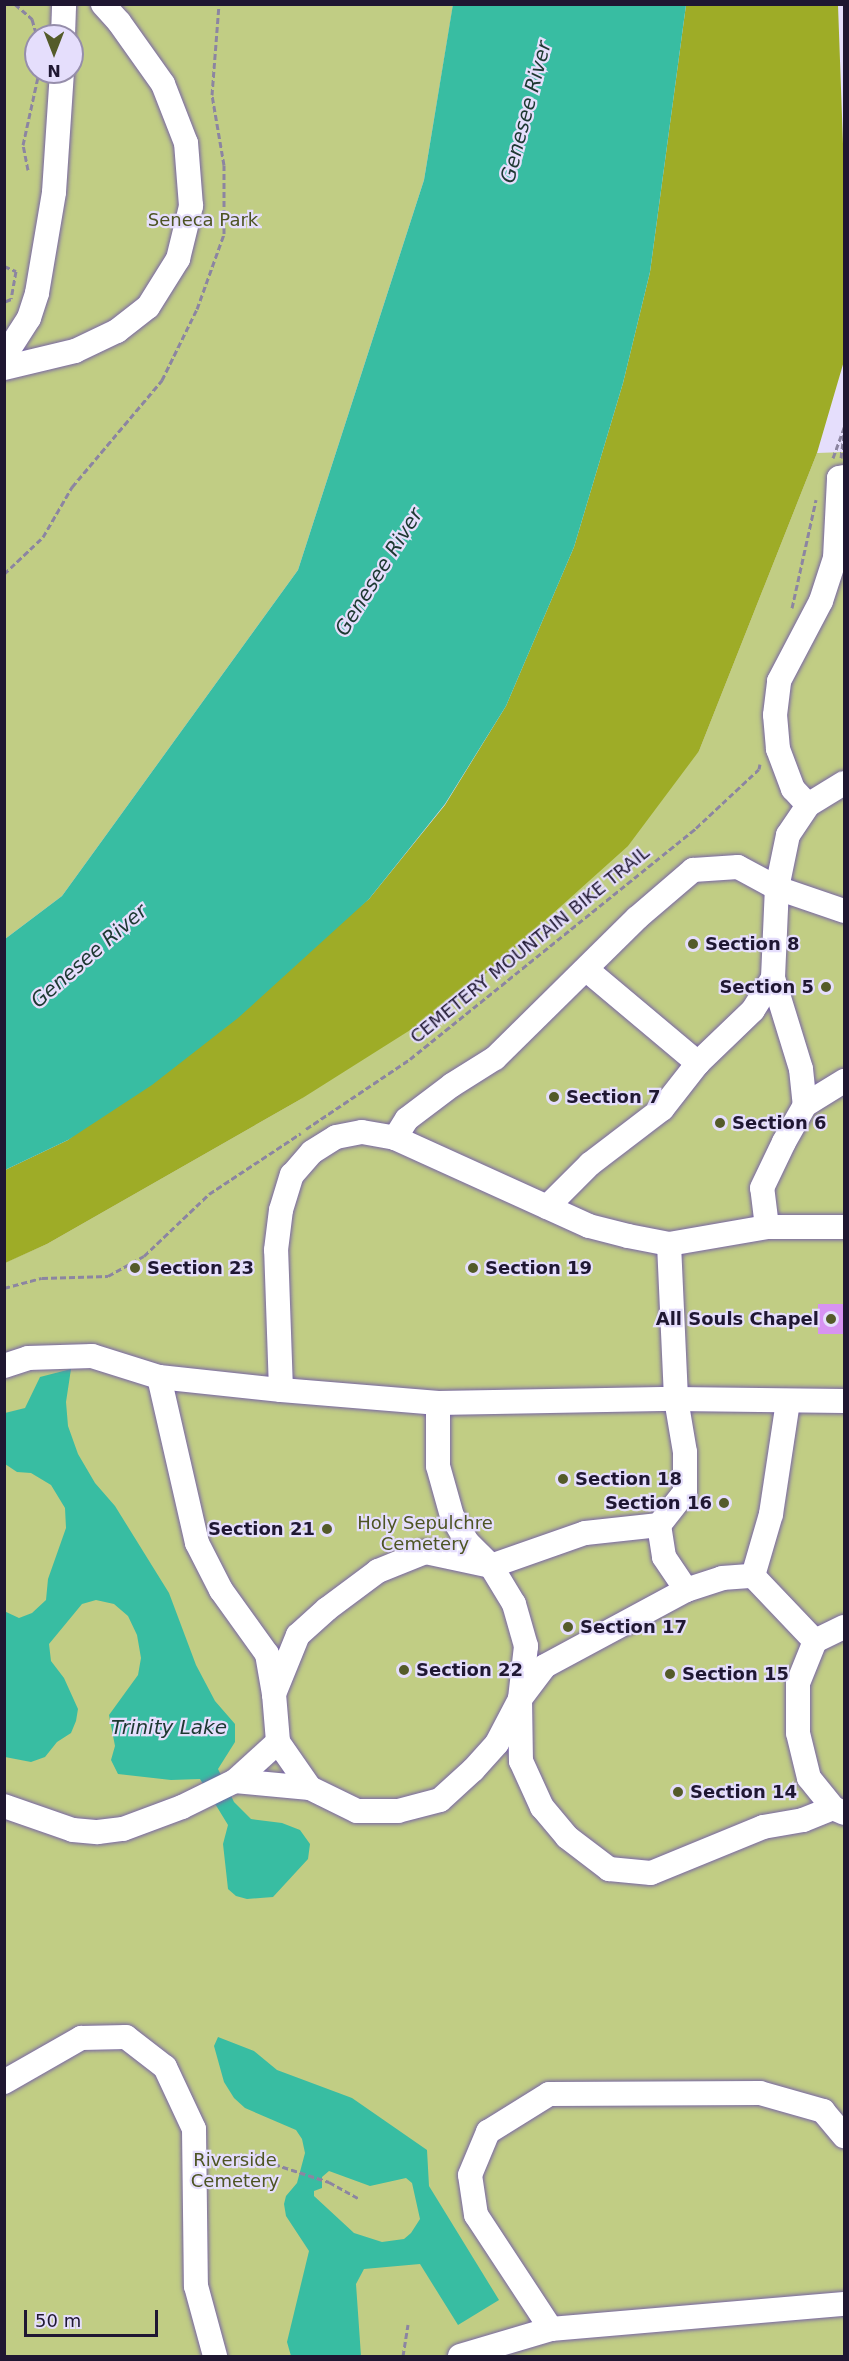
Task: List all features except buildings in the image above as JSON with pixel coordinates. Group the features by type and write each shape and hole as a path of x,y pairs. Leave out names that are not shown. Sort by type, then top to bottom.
{"lane":[{"path":"63,24 64,4"},
{"path":"4,368 75,351 117,331 148,307 178,259 191,206 186,143 163,84 119,22 103,4"},
{"path":"4,357 29,318 37,293 54,192 61,84"},
{"path":"808,805 793,789 778,749 775,715 779,681 821,601 835,558 834,476"},
{"path":"805,1105 801,1069 773,978 777,888 788,835 808,805 844,783"},
{"path":"395,1138 407,1119 495,1058 587,970 637,918 693,870 738,867 777,888 844,910"},
{"path":"587,970 698,1063"},
{"path":"547,1207 590,1164 662,1109 698,1063 753,1010 773,978"},
{"path":"767,1227 762,1188 805,1105 844,1081"},
{"path":"281,1390 276,1250 281,1210 292,1175 312,1152 336,1137 362,1132 395,1138 589,1226 669,1244 767,1227 844,1227"},
{"path":"274,1694 298,1635 378,1571 425,1552 491,1566 585,1533 659,1524 685,1492 685,1452 676,1399 669,1244"},
{"path":"4,1366 28,1358 92,1356 159,1377 438,1403 676,1399 844,1401"},
{"path":"159,1377 197,1543 221,1590 267,1654 274,1694 278,1742 310,1788"},
{"path":"753,1576 771,1514 788,1401"},
{"path":"438,1403 438,1466 452,1516 467,1542 491,1566 514,1604 526,1646 520,1699 521,1761 542,1807 567,1837 609,1869 651,1873 763,1827 839,1811 809,1778 798,1733 798,1683 815,1641 844,1627"},
{"path":"659,1524 664,1557 686,1590"},
{"path":"235,1781 310,1788 357,1811 399,1811 440,1800 473,1770 497,1743 520,1699 545,1666 686,1590 722,1578 753,1576"},
{"path":"753,1576 815,1641"},
{"path":"4,1806 73,1830 98,1832 123,1829 182,1807 235,1781 278,1742"},
{"path":"4,2082 81,2038 126,2037 165,2067 194,2129 196,2286 214,2356"},
{"path":"551,2329 477,2215 470,2175 488,2132 549,2094 760,2093 823,2111 844,2136"},
{"path":"460,2356 551,2329 844,2304"}],"path":[{"path":"15,4 32,19 33,24"},
{"path":"28,170 23,145 36,84"},
{"path":"4,266 16,271 11,299 4,302"},
{"path":"834,476 844,427"},
{"path":"790,617 812,512 834,476 844,427"},
{"path":"4,574 43,537"},
{"name":"CEMETERY MOUNTAIN BIKE TRAIL","path":"4,1288 42,1278 108,1276 144,1256 209,1194 429,1044 696,828 759,769 762,757"},
{"path":"255,2154 329,2182 358,2198"},
{"path":"403,2356 408,2324"}],"green space":[{"name":"Seneca Park","path":"5,5 453,5 424,180 298,570 62,896 5,939"},
{"name":"Holy Sepulchre Cemetery","path":"844,452 844,2356 5,2356 4,1263 47,1244 301,1099 699,751 817,453"}],"shaded area":[{"path":"686,5 838,5 844,172 844,361 817,453 699,751 628,846 453,1003 301,1099 47,1244 5,1263 5,1170 68,1140 369,899 445,805 506,706 574,547 623,383 650,272"}],"water":[{"name":"Genesee River","path":"453,4 686,5 650,272 623,383 574,547 506,706 445,804 369,899 238,1018 152,1085 68,1140 5,1170 5,939 62,896 298,570 424,180"},
{"name":"Trinity Lake","path":"71,1369 66,1402 68,1426 78,1454 95,1483 115,1506 169,1593 196,1665 215,1701 235,1724 235,1742 218,1769 234,1802 251,1819 282,1823 300,1830 310,1844 308,1859 273,1897 247,1899 236,1896 228,1889 223,1844 228,1825 200,1779 171,1780 118,1774 111,1760 115,1746 109,1715 138,1675 141,1658 137,1635 128,1616 114,1604 96,1600 82,1604 49,1644 51,1661 64,1678 78,1709 71,1733 57,1742 45,1757 31,1762 5,1757 4,1611 19,1618 32,1613 46,1600 48,1579 66,1528 65,1508 51,1485 31,1473 17,1472 5,1464 5,1413 25,1408 40,1377"},
{"path":"218,2037 254,2051 277,2070 352,2098 427,2150 429,2186 499,2300 458,2325 420,2264 364,2269 356,2284 361,2356 291,2356 287,2342 309,2251 286,2216 284,2204 286,2196 297,2183 305,2153 302,2139 296,2130 245,2108 234,2098 224,2082 214,2046","holes":["329,2171 370,2186 406,2178 412,2183 420,2219 404,2239 382,2242 354,2233 314,2196 314,2191 322,2188 322,2177"]}],"place":[{"name":"Section 8","path":"693,944"},
{"name":"Section 5","path":"826,987"},
{"name":"Section 7","path":"554,1097"},
{"name":"Section 6","path":"720,1123"},
{"name":"Section 23","path":"135,1268"},
{"name":"Section 19","path":"473,1268"},
{"name":"All Souls Chapel","path":"831,1319"},
{"name":"Section 18","path":"563,1479"},
{"name":"Section 16","path":"724,1503"},
{"name":"Section 21","path":"327,1529"},
{"name":"Section 17","path":"568,1627"},
{"name":"Section 22","path":"404,1670"},
{"name":"Section 15","path":"670,1674"},
{"name":"Section 14","path":"678,1792"}],"park label":[{"name":"Riverside Cemetery","path":"235,2171"}]}
